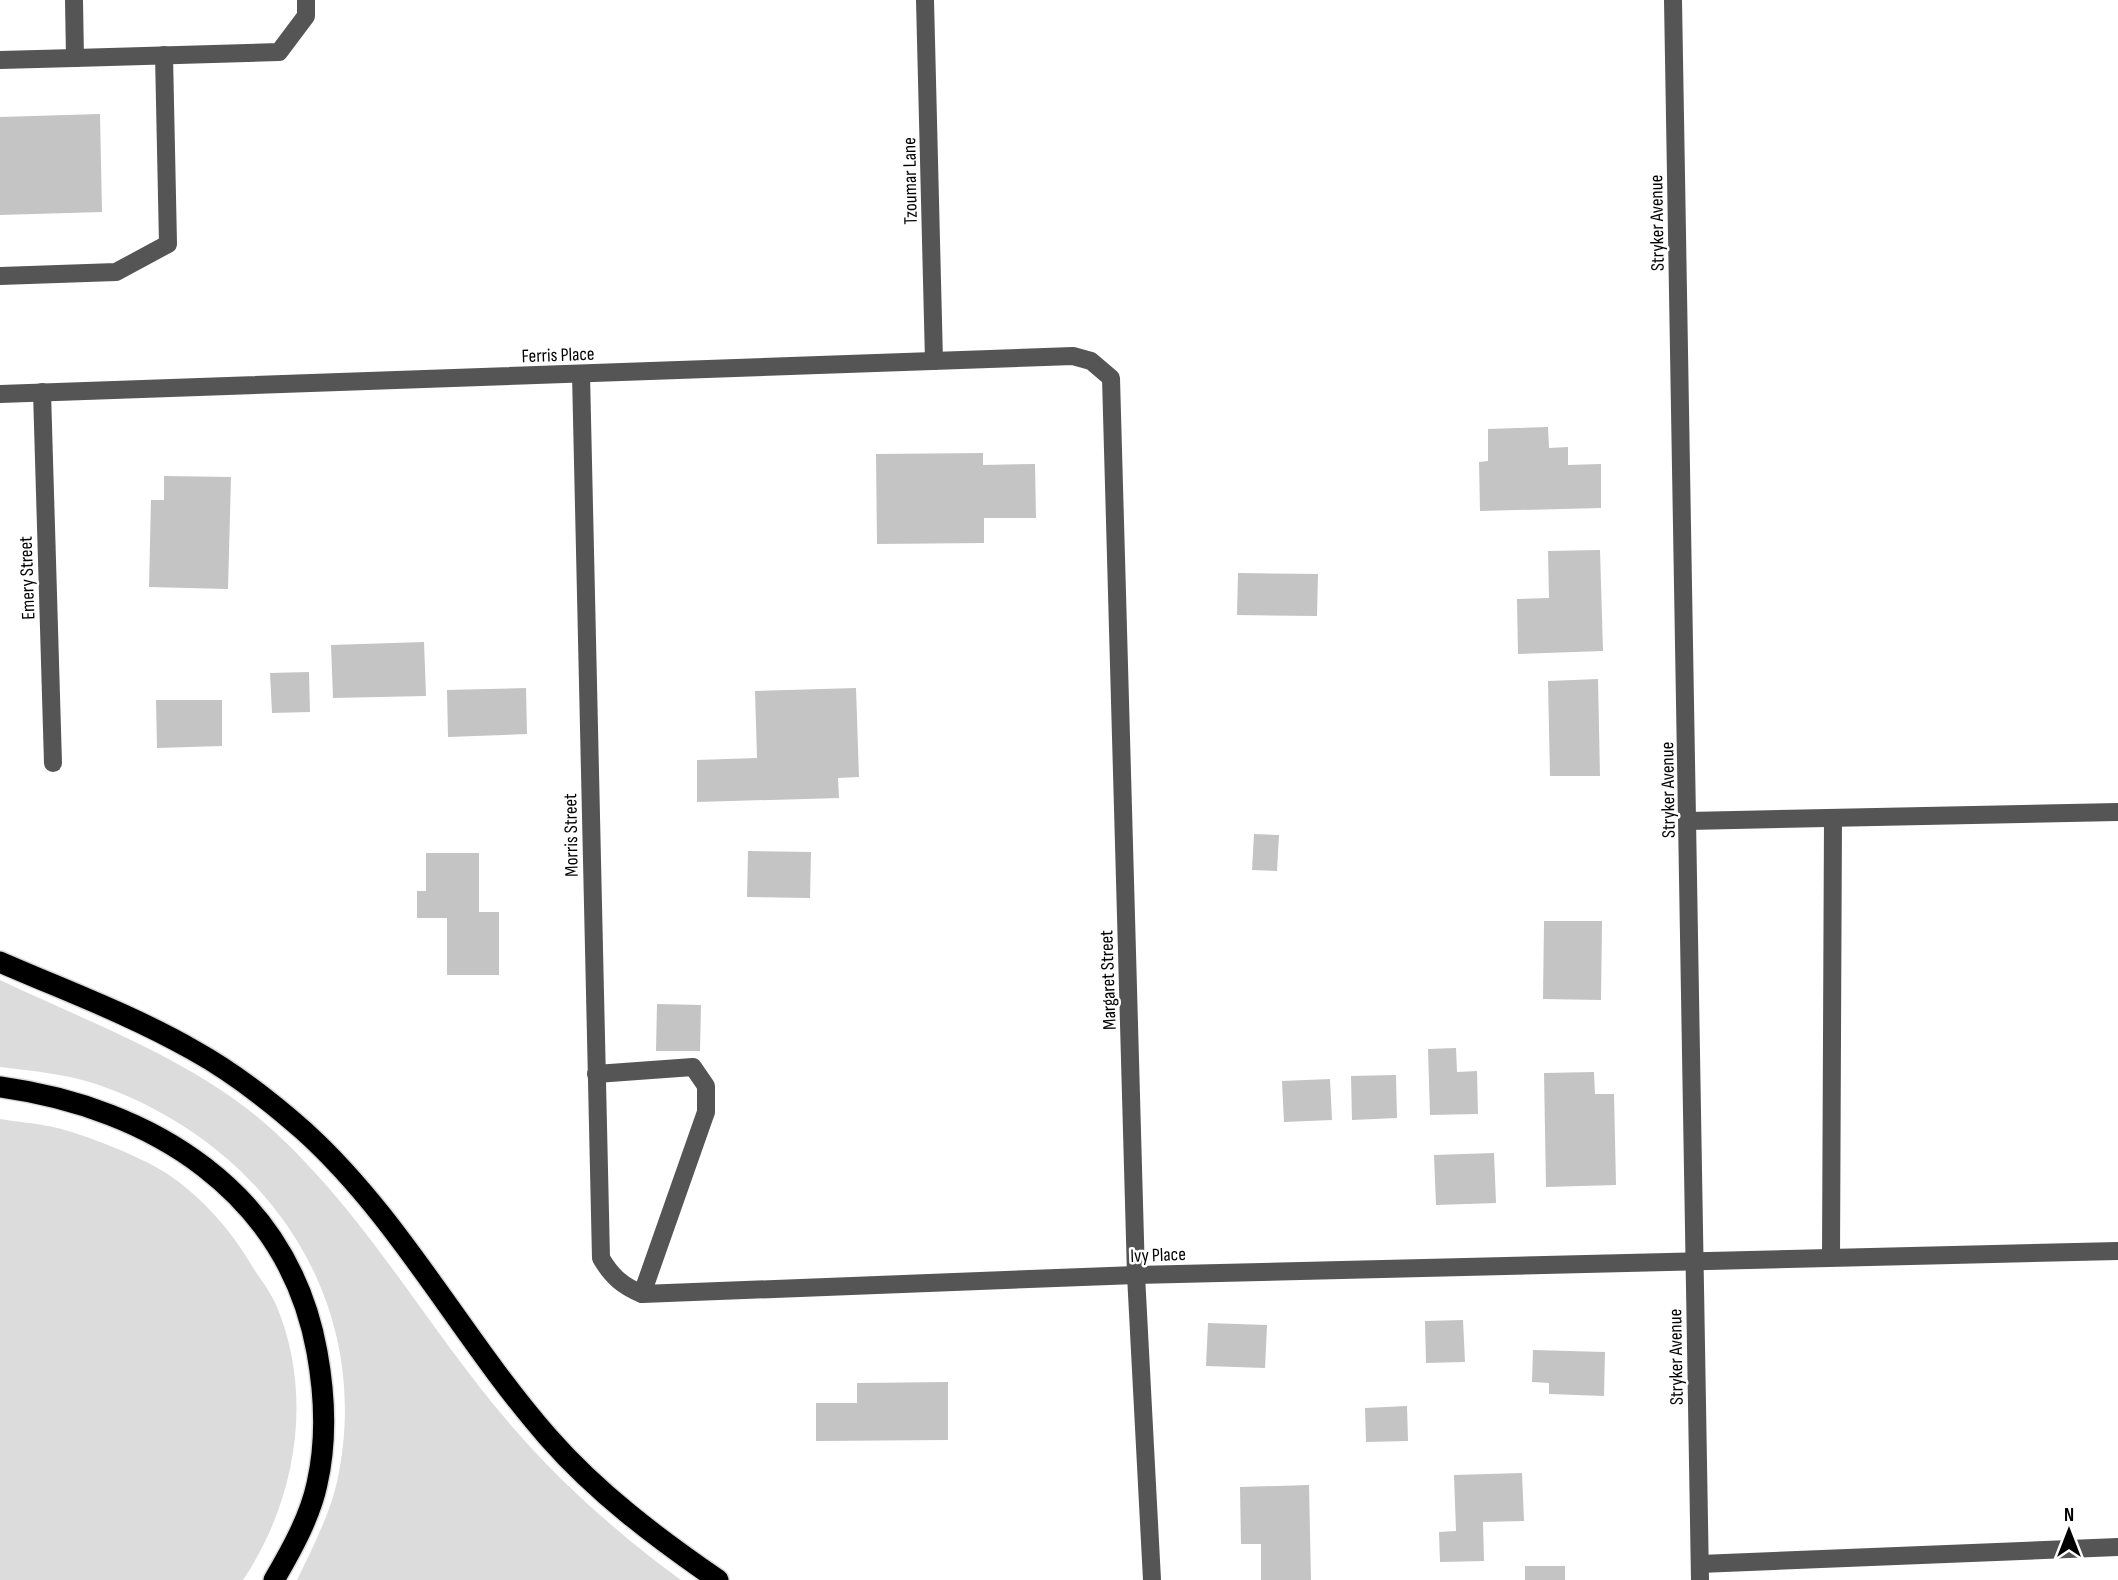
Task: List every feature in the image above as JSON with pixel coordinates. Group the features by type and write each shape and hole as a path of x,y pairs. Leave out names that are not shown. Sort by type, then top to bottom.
{"highway":[{"path":"0,962 192,1049 245,1082 304,1132 361,1190 549,1438 626,1511 666,1544 718,1580"},
{"path":"0,1087 46,1094 101,1110 156,1134 205,1166 245,1204 278,1247 300,1288 313,1329 323,1384 325,1427 317,1485 292,1548 274,1580"}],"street":[{"path":"74,0 75,58"},
{"path":"0,60 279,52 306,16 306,0"},
{"name":"Tzoumar Lane","path":"925,0 934,361"},
{"name":"Stryker Avenue","path":"1673,0 1700,1572"},
{"path":"0,276 116,272 168,244 164,55"},
{"name":"Ferris Place","path":"0,394 1073,356 1091,361 1111,378"},
{"name":"Morris Street","path":"581,374 601,1258 610,1273 625,1287"},
{"name":"Margaret Street","path":"1111,378 1136,1275 1152,1580"},
{"name":"Emery Street","path":"42,392 53,763"},
{"path":"1688,821 2118,811"},
{"path":"1830,1257 1833,818"},
{"path":"596,1074 693,1067 706,1086 706,1112 642,1294"},
{"name":"Ivy Place","path":"625,1287 642,1294 1136,1275 2118,1251"},
{"path":"1700,1572 2118,1547"}],"shaded area":[{"path":"0,980 169,1059 201,1077 261,1120 298,1154 332,1191 484,1392 534,1451 594,1510 681,1580 297,1580 334,1495 345,1416 340,1353 323,1293 296,1238 258,1189 213,1147 159,1112 87,1081 0,1067"},
{"path":"0,1119 79,1134 127,1153 166,1173 191,1192 225,1227 275,1301 288,1341 295,1377 294,1448 276,1517 243,1580 0,1580"}],"building":[{"path":"100,114 102,212 0,215 0,117"},
{"path":"1548,427 1549,448 1568,447 1568,465 1601,464 1601,508 1480,511 1479,462 1488,461 1488,429"},
{"path":"983,453 983,465 1035,464 1036,518 984,518 984,543 877,544 876,454"},
{"path":"164,476 231,477 228,589 149,587 151,500 164,500"},
{"path":"1600,550 1603,651 1518,654 1517,599 1549,598 1548,551"},
{"path":"1238,573 1318,574 1317,616 1237,615"},
{"path":"424,642 426,696 333,698 331,645"},
{"path":"309,672 310,712 272,713 270,673"},
{"path":"1598,679 1600,776 1550,776 1548,681"},
{"path":"526,688 527,734 448,737 447,690"},
{"path":"856,688 859,777 838,778 839,798 697,802 697,760 757,758 755,691"},
{"path":"156,700 222,700 222,746 157,748"},
{"path":"1254,834 1279,835 1277,871 1252,870"},
{"path":"748,851 811,852 810,898 747,897"},
{"path":"426,853 479,853 479,912 499,912 499,975 447,975 447,918 417,918 417,891 426,891"},
{"path":"1544,921 1602,921 1601,1000 1543,999"},
{"path":"657,1004 701,1005 700,1051 656,1051"},
{"path":"1456,1048 1457,1072 1477,1071 1478,1114 1430,1115 1428,1049"},
{"path":"1594,1072 1595,1094 1614,1094 1616,1185 1546,1187 1544,1073"},
{"path":"1396,1075 1397,1118 1352,1120 1351,1076"},
{"path":"1330,1079 1332,1120 1284,1122 1282,1081"},
{"path":"1494,1153 1496,1203 1436,1205 1434,1155"},
{"path":"1463,1320 1465,1362 1426,1363 1425,1321"},
{"path":"1208,1323 1267,1325 1265,1368 1206,1366"},
{"path":"1533,1350 1605,1352 1604,1396 1549,1394 1549,1383 1532,1382"},
{"path":"948,1382 948,1440 816,1441 816,1403 857,1403 857,1383"},
{"path":"1407,1406 1408,1441 1366,1442 1365,1408"},
{"path":"1522,1473 1524,1521 1483,1522 1484,1561 1440,1562 1439,1532 1456,1531 1454,1475"},
{"path":"1309,1485 1311,1580 1261,1580 1261,1544 1241,1544 1240,1487"},
{"path":"1525,1566 1565,1566 1565,1580 1525,1580"}]}
